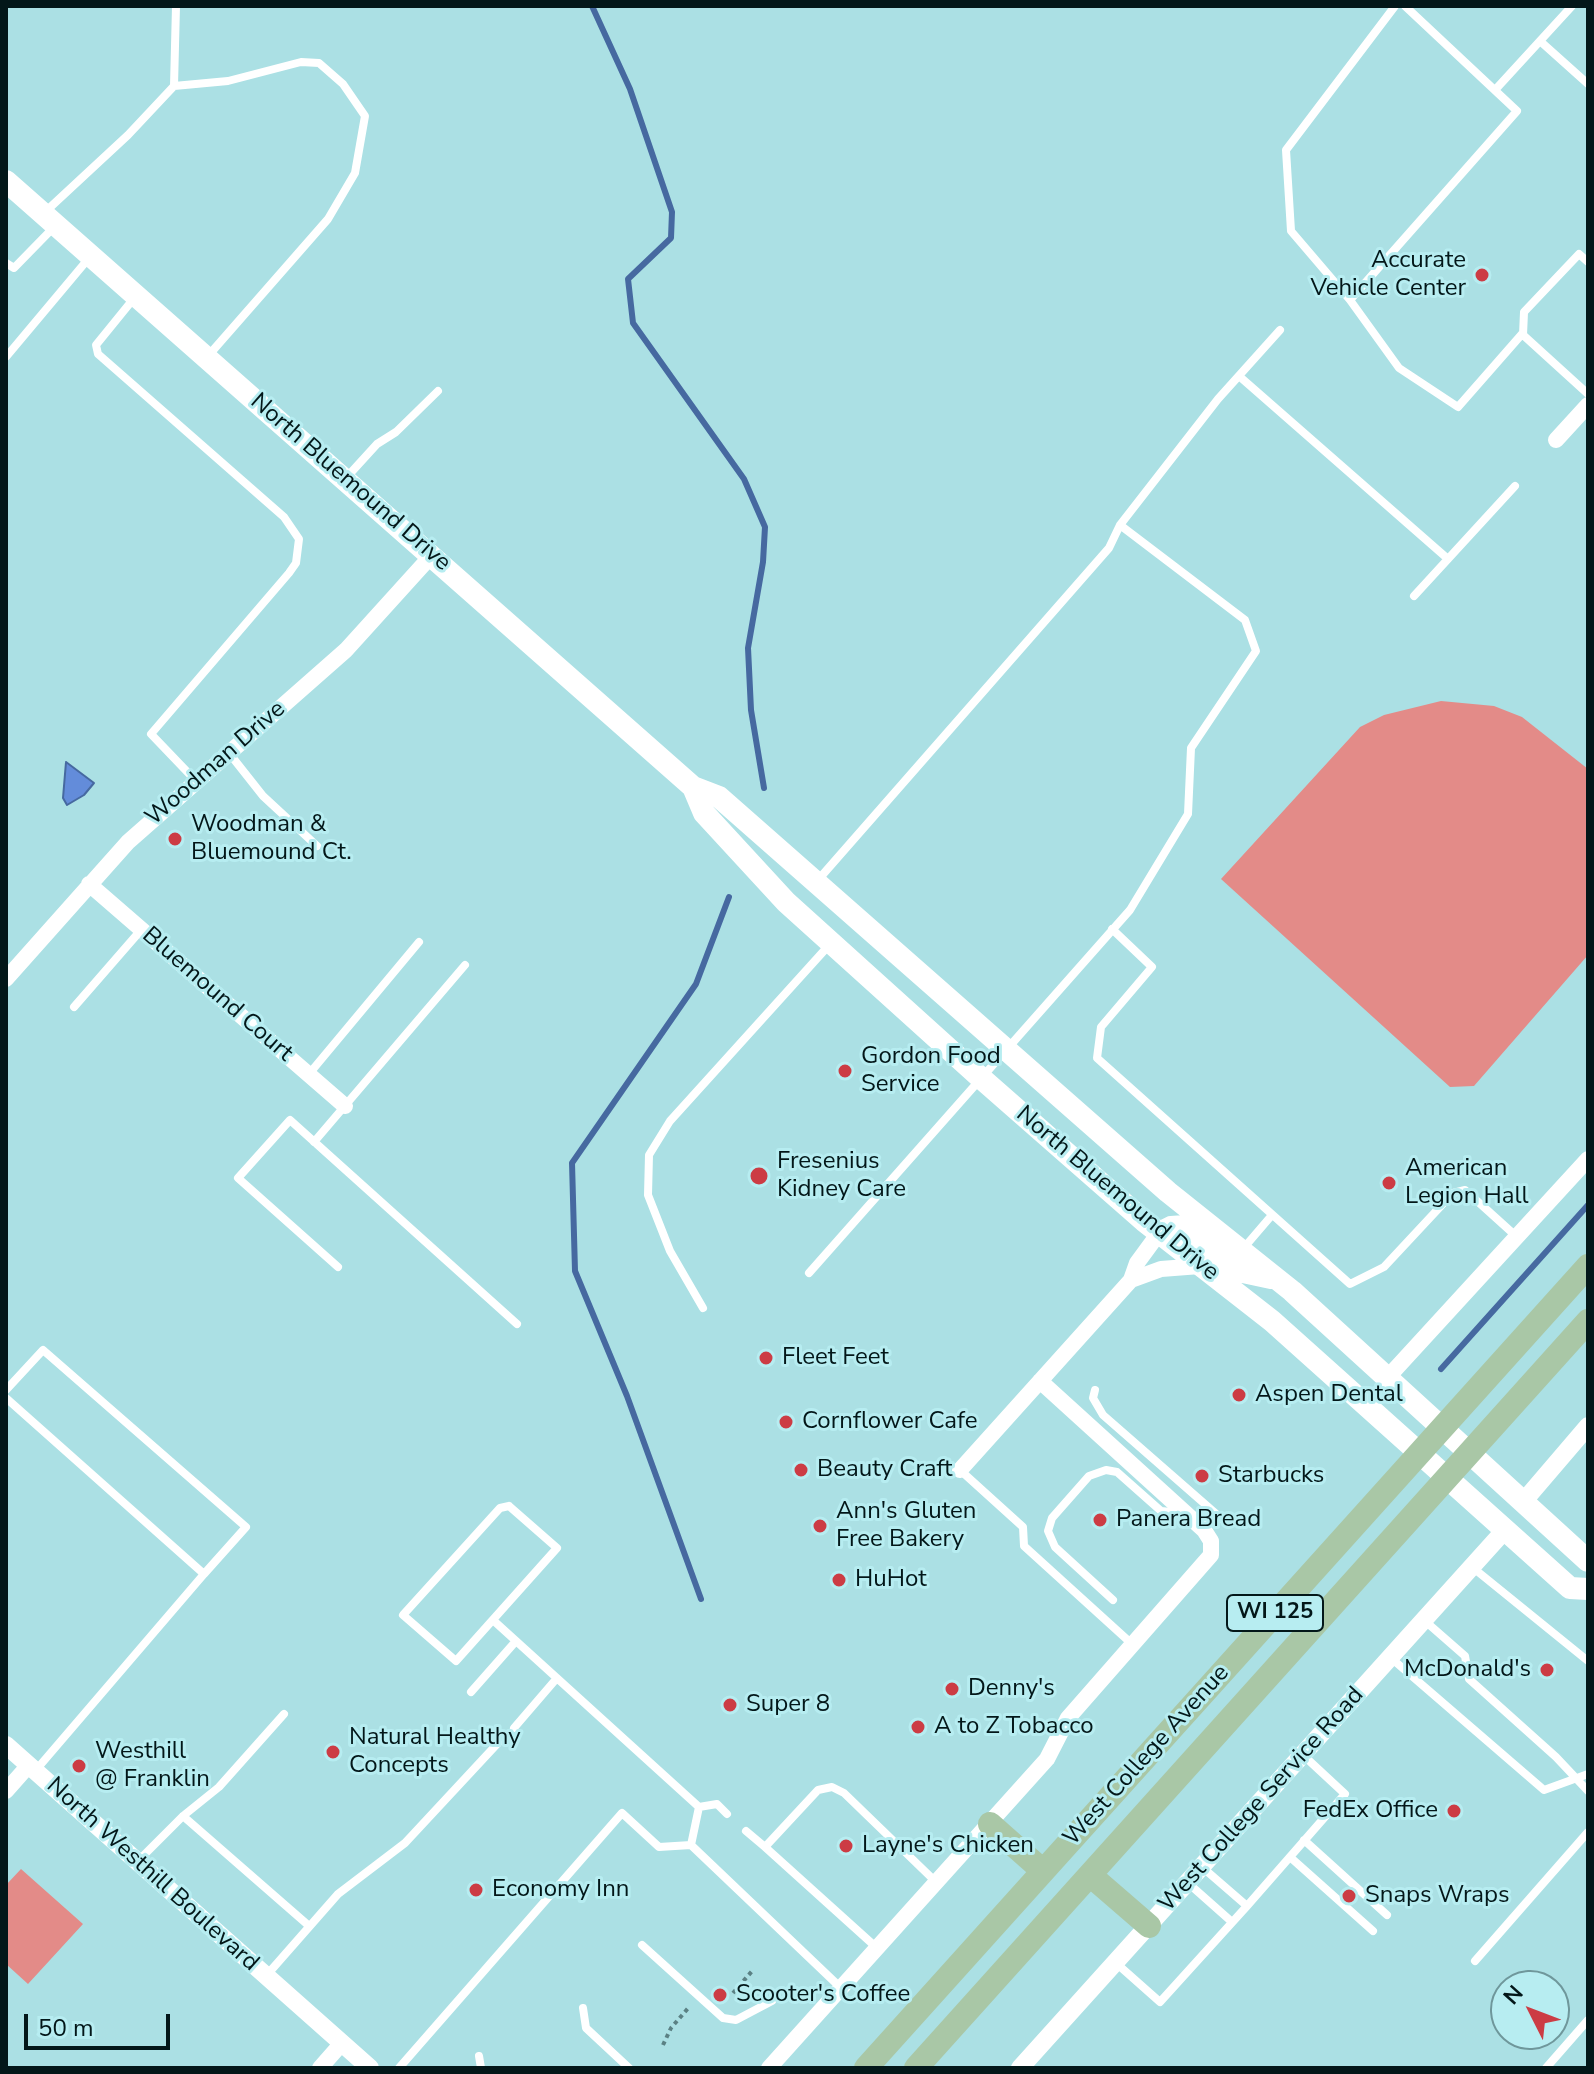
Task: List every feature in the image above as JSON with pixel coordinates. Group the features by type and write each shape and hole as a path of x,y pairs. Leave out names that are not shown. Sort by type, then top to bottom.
{"main road":[{"name":"North Bluemound Drive","path":"6,181 693,787 719,797 1157,1182 1277,1279 1389,1376 1588,1561"},
{"name":"North Bluemound Drive","path":"693,787 704,813 786,902 981,1078 1159,1233 1272,1321 1570,1588 1588,1589"},
{"path":"1159,1233 1171,1227 1185,1226 1243,1272 1277,1279"},
{"name":"West College Avenue","path":"866,2068 1588,1266"},
{"name":"West College Avenue","path":"916,2068 1588,1321"},
{"path":"990,1824 1043,1871"},
{"path":"1090,1875 1149,1926"}],"street":[{"path":"1556,440 1588,405"},
{"name":"Woodman Drive","path":"6,979 128,842 346,650 432,555"},
{"name":"Bluemound Court","path":"89,884 345,1106"},
{"path":"1389,1376 1588,1159"},
{"path":"960,1470 1131,1280 1137,1263 1159,1233"},
{"path":"1131,1280 1161,1269 1200,1266"},
{"path":"769,2068 1047,1759 1068,1718 1211,1555 1208,1535 1189,1515 1040,1381"},
{"path":"1523,1502 1588,1426"},
{"name":"West College Service Road","path":"1028,2063 1504,1531"},
{"name":"North Westhill Boulevard","path":"6,1745 370,2068"},
{"path":"6,1791 32,1768"},
{"path":"320,2068 342,2043"}],"lane":[{"path":"174,86 176,6"},
{"path":"1395,6 1286,150 1291,231 1350,300 1399,368 1458,407 1523,335 1524,312 1579,254 1588,262"},
{"path":"1350,300 1517,111 1405,6"},
{"path":"1495,90 1572,6"},
{"path":"1540,41 1588,84"},
{"path":"6,263 14,268 50,219 174,86 228,81 301,62 319,63 343,84 365,116 355,173 328,219 207,357"},
{"path":"6,357 92,255"},
{"path":"137,294 96,345 98,354 284,517 299,539 296,563 289,573 151,734 196,781"},
{"path":"817,881 1102,557 1120,525 1239,376 1280,330"},
{"path":"1523,335 1588,394"},
{"path":"1239,376 1448,559"},
{"path":"346,478 377,444 396,432 438,391"},
{"path":"1414,596 1515,486"},
{"path":"809,1273 1130,910 1188,814 1191,748 1256,651 1245,620 1120,525"},
{"path":"229,752 263,796 317,846"},
{"path":"1112,929 1152,967 1101,1027 1097,1058 1350,1284 1384,1267 1453,1193 1465,1190 1517,1237"},
{"path":"74,1007 141,930"},
{"path":"308,1075 419,942"},
{"path":"703,1308 670,1251 648,1195 649,1155 670,1121 831,943"},
{"path":"314,1142 465,965"},
{"path":"338,1267 238,1178 290,1120 517,1324"},
{"path":"1242,1251 1272,1215"},
{"path":"6,1390 43,1350 246,1527 32,1768"},
{"path":"1095,1390 1093,1398 1103,1415 1222,1519"},
{"path":"6,1398 204,1574"},
{"path":"960,1470 1023,1527 1024,1546 1132,1644"},
{"path":"1113,1600 1055,1547 1048,1531 1052,1518 1089,1476 1106,1470 1117,1472 1161,1511 1189,1515"},
{"path":"509,1506 557,1548 494,1621 456,1661 403,1615 500,1508 509,1506"},
{"path":"1472,1567 1588,1661"},
{"path":"494,1621 699,1807"},
{"path":"1424,1621 1465,1656 1469,1679 1556,1757 1588,1791"},
{"path":"471,1692 516,1641"},
{"path":"1391,1658 1544,1790 1588,1774"},
{"path":"514,1728 557,1678"},
{"path":"136,1862 183,1816 219,1787 284,1714"},
{"path":"266,1977 338,1894 405,1843 498,1743"},
{"path":"1116,1963 1160,2002 1247,1906 1345,1794 1303,1755"},
{"path":"765,1847 818,1790 832,1787 844,1793 937,1883"},
{"path":"699,1807 717,1804 727,1814"},
{"path":"691,1845 699,1807"},
{"path":"399,2068 622,1813 659,1847 691,1845 842,1988"},
{"path":"183,1816 308,1925"},
{"path":"746,1831 878,1948"},
{"path":"1475,1961 1588,1832"},
{"path":"1304,1840 1387,1915"},
{"path":"1290,1857 1373,1931"},
{"path":"1202,1867 1247,1906"},
{"path":"1188,1883 1232,1922"},
{"path":"642,1945 728,2020 744,2017 772,2001"},
{"path":"583,2008 586,2028 629,2068"},
{"path":"1546,2068 1588,2020"},
{"path":"479,2056 481,2068"}],"path":[{"path":"733,1993 753,1970"},
{"path":"663,2045 671,2028 690,2006"}],"shaded area":[{"path":"1441,701 1494,706 1522,717 1588,769 1588,955 1474,1086 1450,1087 1221,879 1360,727 1384,715"},
{"path":"21,1869 83,1924 28,1984 6,1964 6,1885"}],"water":[{"path":"66,762 94,783 84,795 67,805 63,798"}],"waterway":[{"path":"592,6 630,89 672,212 671,238 628,279 633,323 744,479 765,527 763,562 748,648 751,710 764,788"},
{"path":"701,1599 627,1396 575,1271 572,1163 696,984 729,897"},
{"path":"1441,1369 1588,1205"}],"place":[{"name":"Accurate Vehicle Center","path":"1482,275"},
{"name":"Woodman & Bluemound Ct.","path":"175,839"},
{"name":"Gordon Food Service","path":"845,1071"},
{"name":"Fresenius Kidney Care","path":"759,1176"},
{"name":"American Legion Hall","path":"1389,1183"},
{"name":"Fleet Feet","path":"766,1358"},
{"name":"Aspen Dental","path":"1239,1395"},
{"name":"Cornflower Cafe","path":"786,1422"},
{"name":"Beauty Craft","path":"801,1470"},
{"name":"Starbucks","path":"1202,1476"},
{"name":"Panera Bread","path":"1100,1520"},
{"name":"Ann's Gluten Free Bakery","path":"820,1526"},
{"name":"HuHot","path":"839,1580"},
{"name":"McDonald's","path":"1547,1670"},
{"name":"Denny's","path":"952,1689"},
{"name":"Super 8","path":"730,1705"},
{"name":"A to Z Tobacco","path":"918,1727"},
{"name":"Natural Healthy Concepts","path":"333,1752"},
{"name":"Westhill @ Franklin","path":"79,1766"},
{"name":"FedEx Office","path":"1454,1811"},
{"name":"Layne's Chicken","path":"846,1846"},
{"name":"Economy Inn","path":"476,1890"},
{"name":"Snaps Wraps","path":"1349,1896"},
{"name":"Scooter's Coffee","path":"720,1995"}]}
